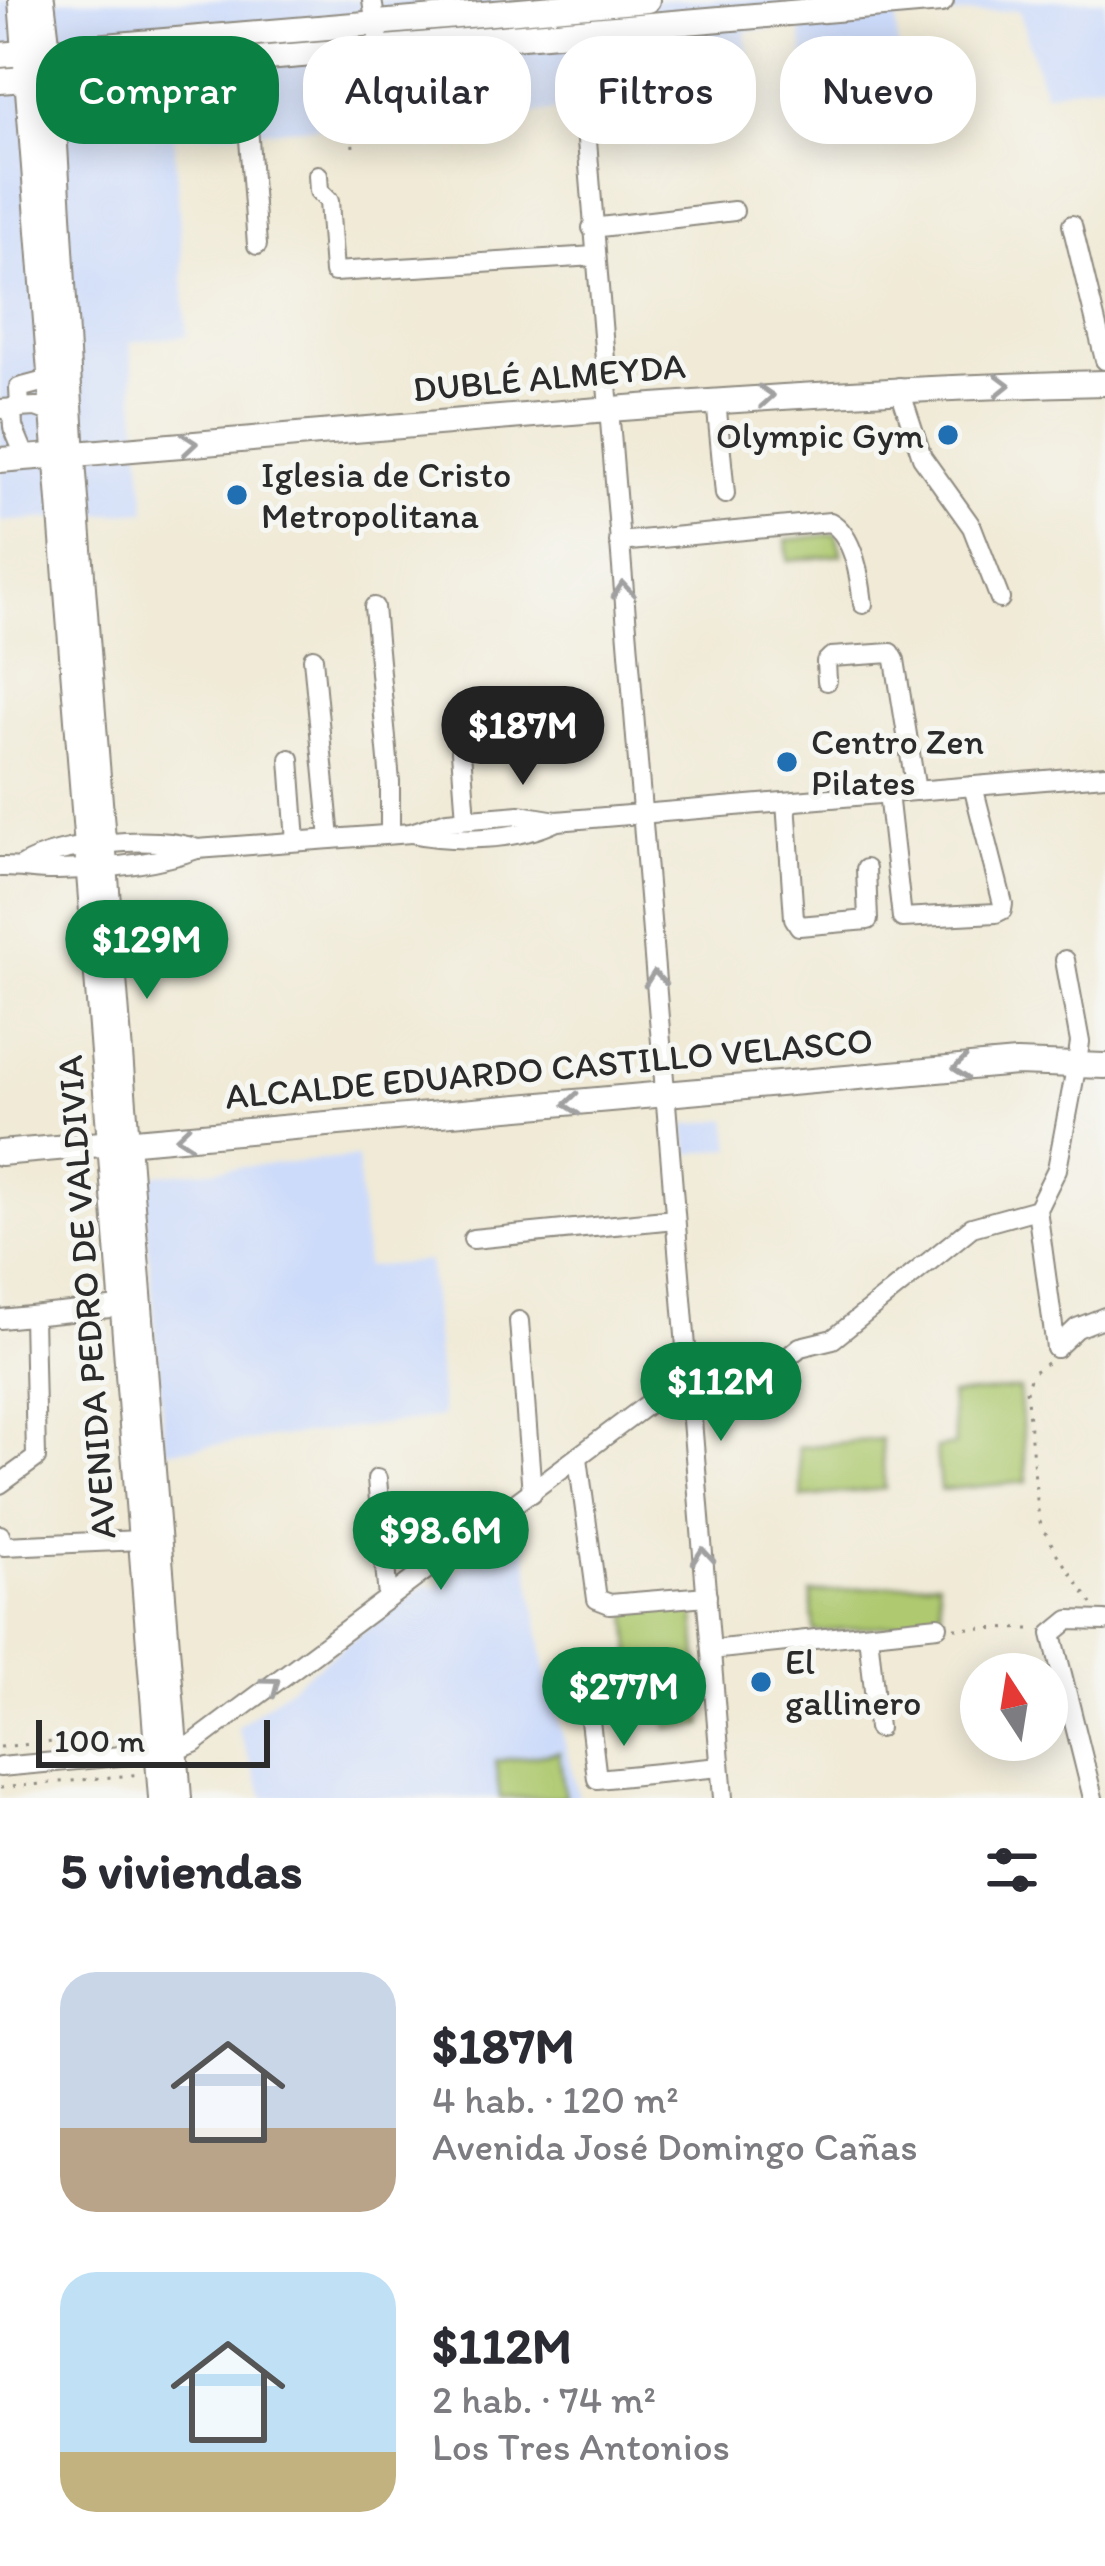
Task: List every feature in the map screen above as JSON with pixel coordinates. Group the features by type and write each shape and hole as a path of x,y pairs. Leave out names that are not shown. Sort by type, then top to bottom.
{"main road":[{"name":"AVENIDA PEDRO DE VALDIVIA","path":"21,0 36,57"},
{"name":"AVENIDA PEDRO DE VALDIVIA","path":"40,36 43,0"},
{"path":"613,28 636,0"},
{"path":"277,36 647,0"},
{"path":"279,50 376,24 578,31 941,0"},
{"path":"0,55 36,64"},
{"path":"0,81 36,66"},
{"name":"AVENIDA PEDRO DE VALDIVIA","path":"39,144 42,383 19,414 64,454"},
{"name":"AVENIDA PEDRO DE VALDIVIA","path":"43,144 132,1306 160,1761"},
{"name":"DUBLÉ ALMEYDA","path":"0,460 608,407 899,387 1105,383"},
{"name":"ALCALDE EDUARDO CASTILLO VELASCO","path":"0,1153 1016,1063 1105,1066"},
{"name":"AVENIDA PEDRO DE VALDIVIA","path":"132,1306 141,1540 160,1761 179,1798"}],"street":[{"path":"578,31 723,1798"},
{"path":"249,144 257,245"},
{"path":"318,175 319,191 329,201 334,272 595,256"},
{"path":"592,228 734,212"},
{"path":"1072,225 1105,360"},
{"path":"899,387 922,457 972,527 1000,599"},
{"path":"716,400 725,494"},
{"path":"19,414 26,458"},
{"path":"619,542 830,522 842,531 863,604"},
{"path":"374,607 390,782 390,834"},
{"path":"827,681 826,662 831,657 891,653 916,791"},
{"path":"313,658 330,839"},
{"path":"461,752 466,819"},
{"path":"290,759 296,842"},
{"path":"411,833 466,819 520,815 556,821 1105,775"},
{"path":"888,793 902,918 996,913 1003,904 974,786"},
{"path":"786,802 794,918 799,926 868,920 866,869"},
{"path":"0,868 48,871 96,857 172,858 197,849 390,834 468,837 532,830 556,821"},
{"path":"1056,1348 1037,1209 1057,1169 1077,1063 1079,1042 1065,960"},
{"path":"0,1768 160,1761 202,1738 663,1394 689,1382 756,1377 774,1369 800,1347 833,1339 972,1228 1037,1209"},
{"path":"473,1239 675,1219"},
{"path":"0,1319 132,1306"},
{"path":"0,1484 36,1458 33,1316"},
{"path":"1056,1348 1077,1328 1105,1317"},
{"path":"519,1322 532,1493"},
{"path":"578,1458 597,1599 610,1604 706,1595"},
{"path":"377,1479 388,1598"},
{"path":"0,1535 4,1546 141,1540"},
{"path":"1093,1798 1053,1648 1055,1628 1069,1620 1102,1622"},
{"path":"711,1650 938,1626"},
{"path":"868,1634 878,1728"},
{"path":"583,1663 597,1779 720,1767"}],"path":[{"path":"353,144 353,148"},
{"path":"1056,1348 1054,1359 1032,1373 1026,1389 1034,1502 1057,1554 1102,1622"},
{"path":"938,1626 988,1631 1055,1628"},
{"path":"0,1747 160,1761"},
{"path":"0,1788 160,1761"}],"shaded area":[{"path":"0,0 1105,0 1105,81 1044,93 1019,10 896,19 897,36 801,36 800,26 746,31 746,36 555,36 555,111 531,113 531,36 303,36 303,128 279,129 279,36 36,36 36,144 175,144 187,336 130,342 146,511 0,522"},
{"path":"728,1119 732,1148 689,1154 685,1125"},
{"path":"357,1157 366,1267 429,1261 442,1417 165,1451 143,1176"},
{"path":"520,1515 546,1670 579,1798 264,1798 237,1727 426,1585 436,1587"}],"green space":[{"path":"836,534 842,555 788,561 786,540"},
{"path":"1019,1389 1027,1482 940,1490 936,1448 955,1445 950,1395"},
{"path":"881,1439 885,1489 802,1497 798,1447"},
{"path":"938,1581 942,1621 814,1632 811,1593"},
{"path":"694,1605 703,1725 668,1728 663,1663 632,1664 628,1610"},
{"path":"559,1752 565,1798 500,1798 495,1761"}],"place":[{"name":"Olympic Gym","path":"948,435"},
{"name":"Iglesia de Cristo Metropolitana","path":"237,495"},
{"name":"Centro Zen Pilates","path":"787,762"},
{"name":"El gallinero","path":"761,1682"}]}
